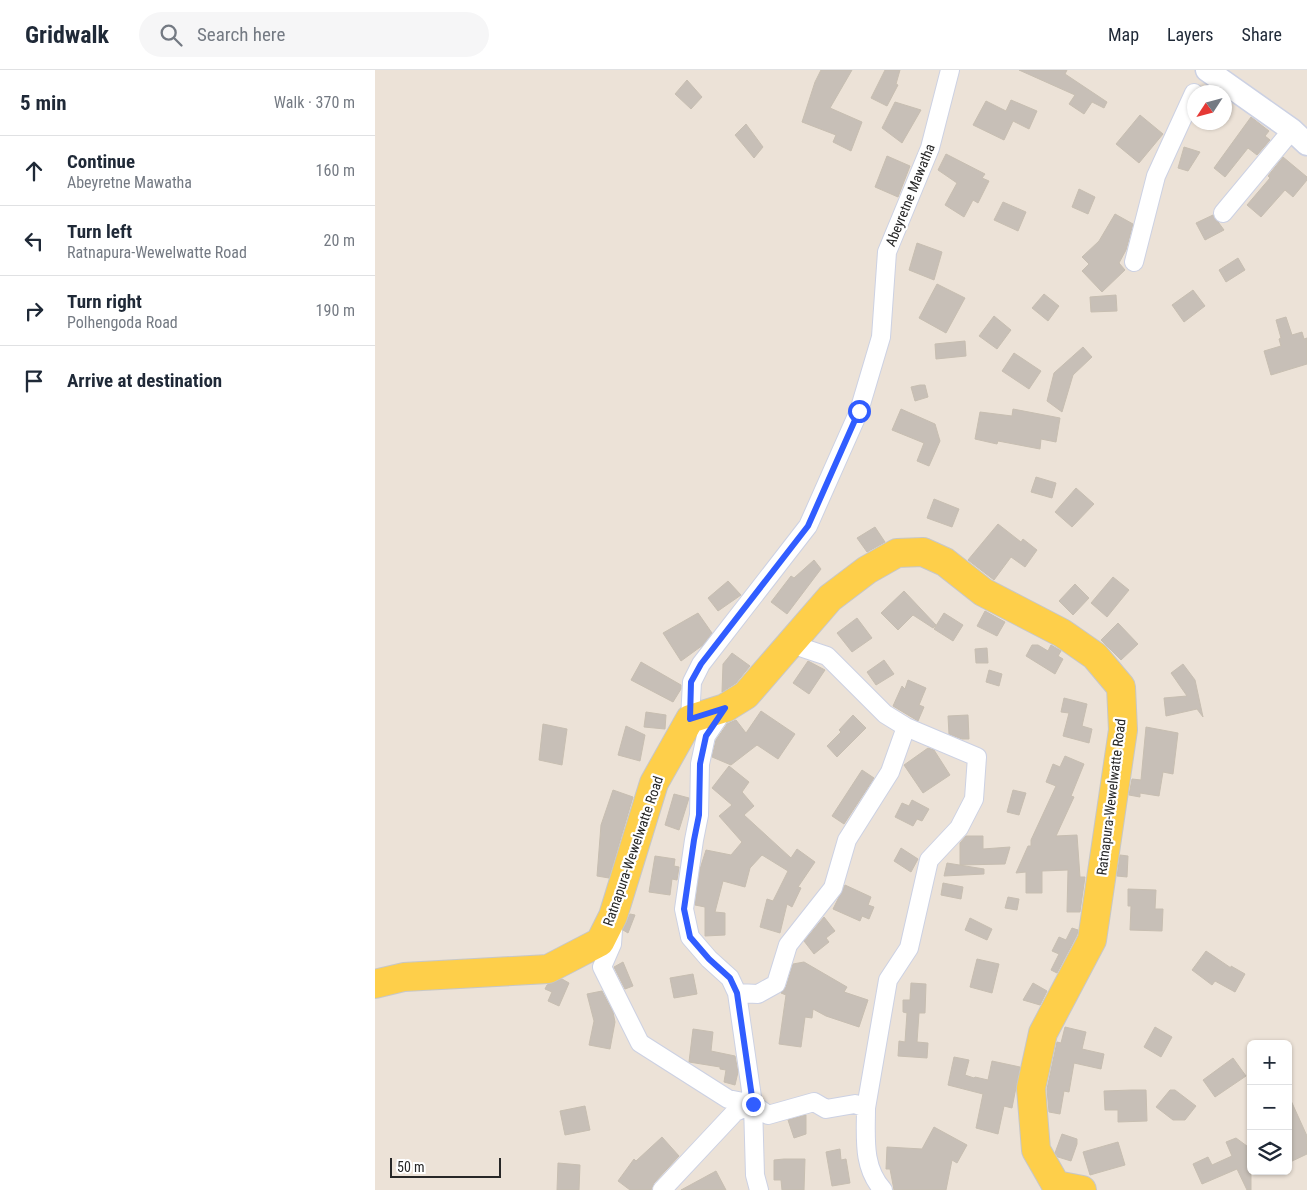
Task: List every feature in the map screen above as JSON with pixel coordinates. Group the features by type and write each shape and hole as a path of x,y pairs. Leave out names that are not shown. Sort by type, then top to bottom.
{"main road":[{"name":"Ratnapura-Wewelwatte Road","path":"375,984 403,977 549,969 599,942 613,916 654,783 690,719 725,708 746,695 830,598 867,570 897,553 923,552 945,562 983,592 1062,633 1095,656 1121,687 1123,730 1092,940 1043,1033 1031,1088 1036,1150 1056,1185 1082,1190"}],"street":[{"name":"Abeyretne Mawatha","path":"690,719 691,682 701,664 808,526 859,411 881,337 887,252 930,148 950,70"},
{"path":"1199,85 1206,70 1299,137 1223,213"},
{"path":"1135,262 1156,176 1187,110"},
{"path":"791,644 827,656 885,714 906,727 977,757 974,799 959,828 929,860 909,948 888,980 866,1108 867,1160 874,1180 883,1190"},
{"path":"725,708 706,736 700,764 699,815 684,909 690,937 709,959 730,978 737,993 753,1104 755,1175 759,1190"},
{"path":"737,993 757,994 776,984 788,945 833,888 847,840 890,772 906,727"},
{"path":"613,916 612,944 602,967 640,1043 728,1099 753,1104 768,1115 814,1102 825,1109 855,1104 866,1108"},
{"path":"662,1190 735,1112 753,1104"}],"building":[{"path":"821,70 852,70 830,108 862,122 851,151 833,142 836,135 802,122 815,82"},
{"path":"885,70 900,70 896,84 898,85 887,106 871,98"},
{"path":"1019,70 1067,70 1065,74 1107,102 1104,108 1092,102 1084,114 1069,104 1075,95"},
{"path":"687,80 702,97 691,109 675,94"},
{"path":"1011,100 1037,111 1029,129 1013,121 1004,140 973,125 986,101 1006,111"},
{"path":"895,102 921,110 902,143 882,128"},
{"path":"1140,115 1163,134 1139,163 1116,144"},
{"path":"1251,117 1269,131 1265,136 1270,140 1257,155 1248,148 1225,177 1214,168"},
{"path":"746,124 763,147 754,158 735,135"},
{"path":"1184,147 1200,152 1188,171 1178,168"},
{"path":"946,154 985,174 982,178 989,181 978,203 973,200 964,217 945,205 957,183 938,170"},
{"path":"887,156 910,166 898,197 875,187"},
{"path":"1283,157 1307,177 1307,180 1293,197 1285,190 1261,217 1247,205 1270,178 1268,176"},
{"path":"1079,189 1095,197 1088,214 1072,207"},
{"path":"1003,202 1026,212 1018,231 994,220"},
{"path":"1115,214 1133,224 1126,250 1119,263 1125,270 1102,292 1082,271 1089,264 1082,257 1099,241"},
{"path":"1213,215 1224,230 1205,240 1196,223"},
{"path":"917,243 942,252 934,280 909,270"},
{"path":"1238,258 1245,270 1226,282 1219,270"},
{"path":"937,284 965,298 946,333 919,318"},
{"path":"1193,290 1205,306 1184,322 1172,305"},
{"path":"1044,294 1059,306 1048,321 1032,308"},
{"path":"1116,295 1117,311 1091,312 1090,297"},
{"path":"994,316 1011,330 997,349 979,336"},
{"path":"1286,317 1292,335 1302,332 1304,339 1307,338 1307,364 1271,375 1264,351 1281,346 1279,339 1281,338 1276,320"},
{"path":"965,341 966,356 936,359 935,344"},
{"path":"1083,347 1092,357 1073,375 1062,412 1047,401 1054,373"},
{"path":"1014,353 1041,371 1029,389 1002,371"},
{"path":"925,385 928,397 915,401 911,387"},
{"path":"901,409 935,424 940,441 929,466 917,461 924,443 892,430"},
{"path":"1013,409 1060,418 1056,442 1041,439 1040,449 998,441 997,444 975,439 980,412 1012,416"},
{"path":"1036,477 1056,483 1052,498 1031,492"},
{"path":"1076,488 1094,504 1072,527 1055,512"},
{"path":"934,499 959,509 952,527 927,518"},
{"path":"998,524 1021,542 1023,539 1037,550 1025,567 1011,557 994,580 968,560"},
{"path":"875,527 885,542 867,552 857,538"},
{"path":"814,560 821,569 787,614 771,602 791,576 794,578"},
{"path":"1113,577 1129,590 1107,617 1091,603"},
{"path":"728,581 741,595 718,611 708,598"},
{"path":"1075,584 1089,598 1073,615 1059,601"},
{"path":"904,591 936,625 933,628 913,615 898,630 881,613"},
{"path":"985,611 1005,622 997,636 977,626"},
{"path":"698,613 712,633 703,645 681,661 663,633"},
{"path":"944,613 963,625 953,641 934,629"},
{"path":"857,618 872,638 852,652 837,633"},
{"path":"1118,623 1138,644 1121,660 1101,640"},
{"path":"1032,645 1038,645 1048,651 1051,645 1061,651 1058,656 1063,659 1055,674 1026,656"},
{"path":"987,648 988,663 976,663 975,649"},
{"path":"732,653 750,666 736,683 722,692 723,664"},
{"path":"884,660 894,674 876,685 867,672"},
{"path":"808,661 825,670 809,694 793,683"},
{"path":"641,662 681,685 681,689 673,702 631,680"},
{"path":"1183,664 1195,680 1203,717 1197,709 1166,716 1164,698 1187,696 1171,673"},
{"path":"989,670 1002,674 999,686 986,682"},
{"path":"908,680 926,688 919,705 924,707 918,721 893,706 902,686 905,689"},
{"path":"1064,698 1087,704 1082,726 1092,729 1089,743 1063,736 1069,713 1061,712"},
{"path":"761,711 795,734 778,759 757,745 731,765 712,757 716,740 727,724 736,720 746,733"},
{"path":"646,712 666,715 665,729 644,727"},
{"path":"853,715 866,728 837,757 827,746 841,732 839,730"},
{"path":"968,715 969,739 962,739 949,734 948,716"},
{"path":"543,724 567,729 562,765 539,760"},
{"path":"626,726 645,735 640,761 618,755"},
{"path":"1146,727 1178,733 1173,774 1163,772 1159,796 1140,793 1140,797 1129,795 1132,779 1141,780"},
{"path":"928,748 934,750 950,775 923,793 904,765"},
{"path":"1065,756 1084,764 1071,796 1074,797 1056,836 1077,835 1080,877 1085,877 1080,912 1067,912 1068,870 1042,871 1042,893 1026,893 1026,872 1016,873 1028,846 1031,846 1031,840 1056,786 1046,782 1053,764 1060,767"},
{"path":"729,766 749,782 742,792 754,806 744,815 791,858 797,849 815,862 798,887 801,888 792,907 787,904 780,933 760,927 767,899 773,901 788,871 762,855 750,868 745,887 723,881 715,912 725,913 725,935 705,936 705,907 695,905 700,869 706,850 731,855 742,842 719,816 732,805 712,788"},
{"path":"862,770 874,778 844,824 832,816"},
{"path":"613,790 633,797 609,878 597,876 601,825"},
{"path":"1013,790 1026,793 1019,815 1007,812"},
{"path":"674,794 689,798 679,830 665,825"},
{"path":"912,800 929,809 922,821 917,819 913,826 895,817 902,803 909,806"},
{"path":"966,836 983,836 983,849 1010,847 1005,864 960,865 960,843"},
{"path":"901,848 918,859 911,872 894,861"},
{"path":"1120,855 1128,856 1127,877 1117,876"},
{"path":"655,856 675,859 674,866 679,867 677,880 672,879 670,895 649,892"},
{"path":"947,863 984,869 984,874 944,876"},
{"path":"943,883 963,887 961,899 941,895"},
{"path":"845,885 871,897 868,905 874,907 869,919 862,916 860,921 833,909"},
{"path":"1128,889 1156,890 1155,909 1163,909 1162,931 1130,930 1131,906 1128,906"},
{"path":"1008,897 1019,899 1017,910 1005,908"},
{"path":"630,914 635,915 628,933 623,930"},
{"path":"824,917 835,931 826,938 829,942 814,954 804,941"},
{"path":"970,918 992,929 987,940 965,930"},
{"path":"1072,928 1078,930 1077,935 1057,973 1051,970 1059,954 1052,951 1059,937 1066,940"},
{"path":"1206,951 1231,968 1231,966 1245,974 1235,992 1215,981 1212,985 1192,970"},
{"path":"977,959 999,964 992,993 970,987"},
{"path":"623,962 633,986 625,989 614,967"},
{"path":"804,962 847,987 844,992 868,1000 859,1027 826,1016 813,1009 812,1018 805,1017 801,1047 779,1044 786,995 781,993 786,987 793,964"},
{"path":"693,974 697,994 674,998 670,978"},
{"path":"562,979 569,983 559,1006 548,1001 552,992 545,989 547,985"},
{"path":"911,983 926,984 925,1013 919,1013 917,1042 928,1043 927,1058 898,1056 899,1041 905,1042 907,1013 903,1012 903,1000 910,1000"},
{"path":"1033,983 1047,991 1040,1005 1023,1000"},
{"path":"602,991 613,1012 615,1022 610,1049 589,1045 594,1021 587,994"},
{"path":"1065,1027 1086,1032 1082,1049 1104,1054 1101,1069 1074,1063 1069,1092 1064,1091 1060,1114 1049,1112 1047,1089 1057,1042 1061,1043"},
{"path":"1155,1027 1172,1037 1161,1057 1144,1047"},
{"path":"693,1029 713,1032 711,1051 735,1056 738,1072 735,1085 724,1082 726,1070 720,1069 720,1067 689,1062"},
{"path":"954,1057 969,1060 965,1075 974,1078 988,1080 992,1061 1020,1067 1012,1108 1004,1106 998,1134 976,1128 983,1094 948,1085"},
{"path":"1233,1058 1246,1076 1215,1097 1203,1080"},
{"path":"1146,1090 1147,1121 1118,1122 1118,1110 1105,1110 1104,1091"},
{"path":"1170,1090 1175,1090 1196,1106 1185,1120 1173,1120 1156,1107"},
{"path":"1292,1103 1307,1136 1307,1154 1292,1161"},
{"path":"585,1106 590,1130 565,1135 560,1111"},
{"path":"806,1115 806,1134 794,1138 788,1120"},
{"path":"934,1127 967,1145 957,1163 952,1160 946,1190 894,1190 890,1169 886,1169 887,1147 922,1149"},
{"path":"1062,1134 1077,1139 1071,1161 1058,1157 1055,1153"},
{"path":"662,1137 679,1156 654,1183 651,1190 630,1190 618,1181 634,1159 636,1161"},
{"path":"1236,1138 1247,1146 1247,1175 1251,1175 1251,1190 1247,1190 1237,1169 1202,1184 1193,1164 1208,1157 1212,1165 1232,1156 1226,1142"},
{"path":"1118,1142 1125,1165 1090,1175 1083,1152"},
{"path":"840,1149 841,1160 846,1159 850,1183 832,1186 826,1152"},
{"path":"805,1159 804,1190 782,1190 781,1180 774,1180 774,1160"},
{"path":"558,1163 580,1165 579,1190 557,1190"},
{"path":"716,1171 726,1190 681,1190"}],"route":[{"path":"753,1104 737,993 730,978 709,959 690,937 684,909 699,815 700,764 706,736 725,708 690,719 691,682 701,664 808,526 859,411"}]}
